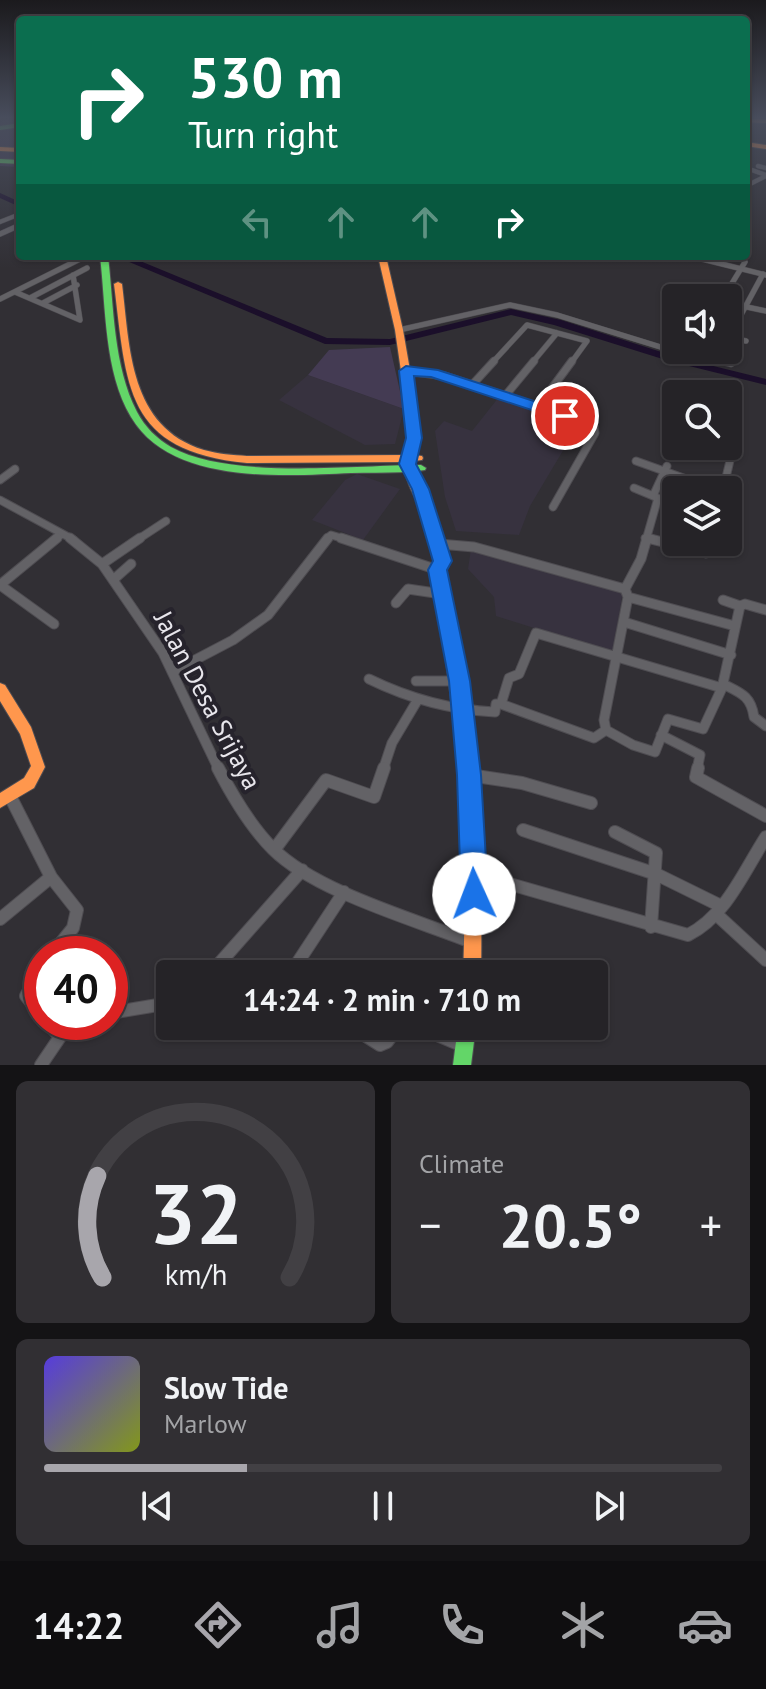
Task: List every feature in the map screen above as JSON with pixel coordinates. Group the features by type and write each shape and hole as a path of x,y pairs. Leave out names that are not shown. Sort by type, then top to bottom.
{"main road":[{"path":"105,260 119,319"},
{"path":"113,260 124,387 132,411 150,437 173,453 208,465 232,468 414,463"},
{"path":"383,260 399,331 414,422 414,463 440,545 442,561 438,570 459,681 469,775 474,874 473,960"},
{"path":"0,689 34,749 37,769 33,779 5,798"},
{"path":"462,1065 466,1040"}],"street":[{"path":"752,181 766,175"},
{"path":"752,181 766,185"},
{"path":"0,299 78,260"},
{"path":"706,260 764,275 742,313"},
{"path":"732,284 745,262"},
{"path":"30,298 87,268"},
{"path":"15,292 81,319 73,275"},
{"path":"43,303 77,285"},
{"path":"56,296 58,310"},
{"path":"399,331 510,305 662,344"},
{"path":"742,306 766,311"},
{"path":"472,385 526,326 588,342 538,407"},
{"path":"505,396 557,333"},
{"path":"742,340 746,341"},
{"path":"406,371 433,373 592,425 596,429 553,507"},
{"path":"636,461 683,476"},
{"path":"0,480 15,469"},
{"path":"653,496 666,469"},
{"path":"634,488 658,498 638,567 626,593 624,622 604,720 606,730 633,745 655,752 668,719 697,730 703,729 722,686 740,606"},
{"name":"Jalan Desa Srijaya","path":"0,500 90,551 102,564 137,612 172,672 223,782 250,823 274,850 302,870 344,892 475,943"},
{"path":"102,564 166,521"},
{"path":"54,624 0,585 62,534"},
{"path":"172,672 233,640 268,615 330,535 438,570"},
{"path":"645,538 662,542"},
{"path":"440,545 474,547 735,626"},
{"path":"113,580 131,564"},
{"path":"396,603 408,589 442,594"},
{"path":"723,600 766,610"},
{"path":"624,622 731,655"},
{"path":"501,704 509,678 519,674 536,633 722,686 750,698 754,704 754,717 766,726"},
{"path":"369,679 417,701 462,711 495,712 496,704 501,704 594,738 606,730"},
{"path":"416,681 459,681"},
{"path":"274,850 326,780 374,797 392,743 417,701"},
{"path":"661,735 700,755 696,777 766,816"},
{"path":"469,775 522,783 591,803"},
{"path":"5,798 51,877 77,910 74,927 67,936"},
{"path":"523,830 656,874 718,910 766,960"},
{"path":"615,832 656,852 651,927"},
{"path":"474,874 651,927 688,935 702,928 718,910 766,837"},
{"path":"222,960 302,870"},
{"path":"0,919 51,877"},
{"path":"299,960 344,892"},
{"path":"128,1010 156,1005"},
{"path":"41,1065 58,1040"},
{"path":"450,1040 465,1046"}],"shaded area":[{"path":"390,347 404,409 308,375 329,350"},
{"path":"308,375 404,409 395,444 365,445 279,400"},
{"path":"499,397 580,422 530,506 519,535 456,531 445,497 435,431 444,421 472,431"},
{"path":"357,474 400,489 363,540 312,520 345,480"},
{"path":"471,549 623,591 613,653 496,616 494,597 468,569"}],"waterway":[{"path":"0,195 16,203"},
{"path":"130,260 325,341 390,342 511,312 557,322 673,359 766,382"}],"traffic: fast":[{"path":"104,260 114,348 122,385 136,418 160,445 203,463 232,468 296,471 421,468"},
{"path":"462,1065 465,1040"}],"traffic: slow":[{"path":"383,260 399,330 414,428"},
{"path":"118,284 132,381 145,410 160,429 179,443 200,452 247,460 418,458"},
{"path":"414,422 408,465 440,542 438,570 467,771 473,872 473,960"},
{"path":"0,689 26,731 38,767 29,783 0,801"}],"route":[{"path":"474,894 466,729 437,566 442,561 439,544 421,489 408,464 414,438 406,371 433,373 565,416"}]}
